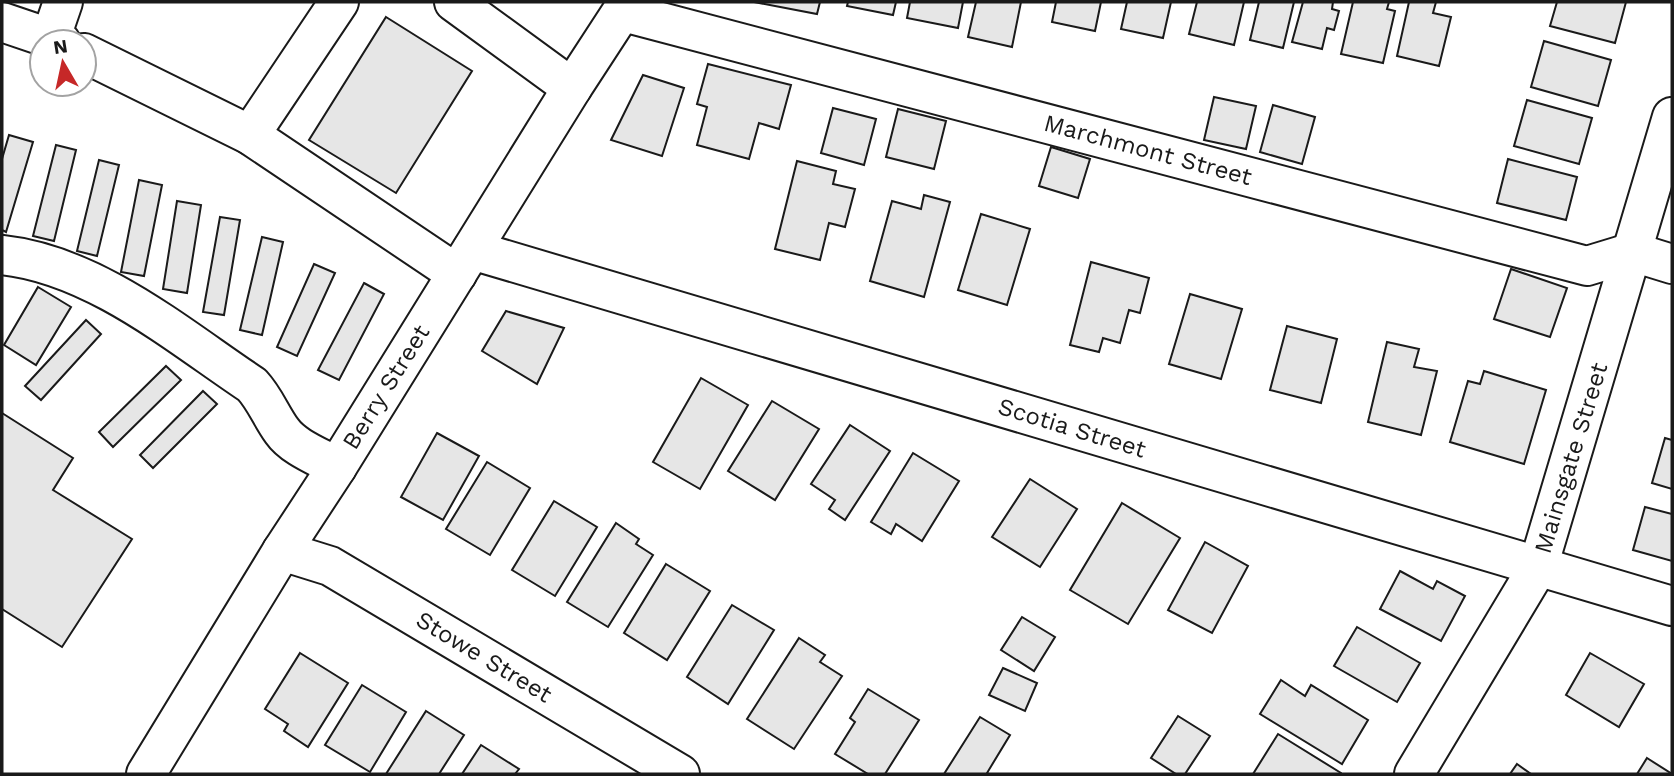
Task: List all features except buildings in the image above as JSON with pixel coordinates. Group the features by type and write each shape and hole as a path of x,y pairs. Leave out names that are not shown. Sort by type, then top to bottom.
{"street":[{"path":"250,135 339,2"},
{"path":"454,2 572,88"},
{"name":"Berry Street","path":"146,774 282,551 572,88 626,7"},
{"name":"Marchmont Street","path":"626,7 1587,266 1633,252"},
{"name":"Scotia Street","path":"2,22 34,28"},
{"name":"Scotia Street","path":"98,52 250,135 465,262 1672,606"},
{"name":"Mainsgate Street","path":"1413,774 1538,567 1672,117"},
{"path":"1633,252 1672,264"},
{"path":"2,255 61,268 119,296 252,385 282,431 291,440 337,467"},
{"name":"Stowe Street","path":"282,551 330,565 680,774"}]}
